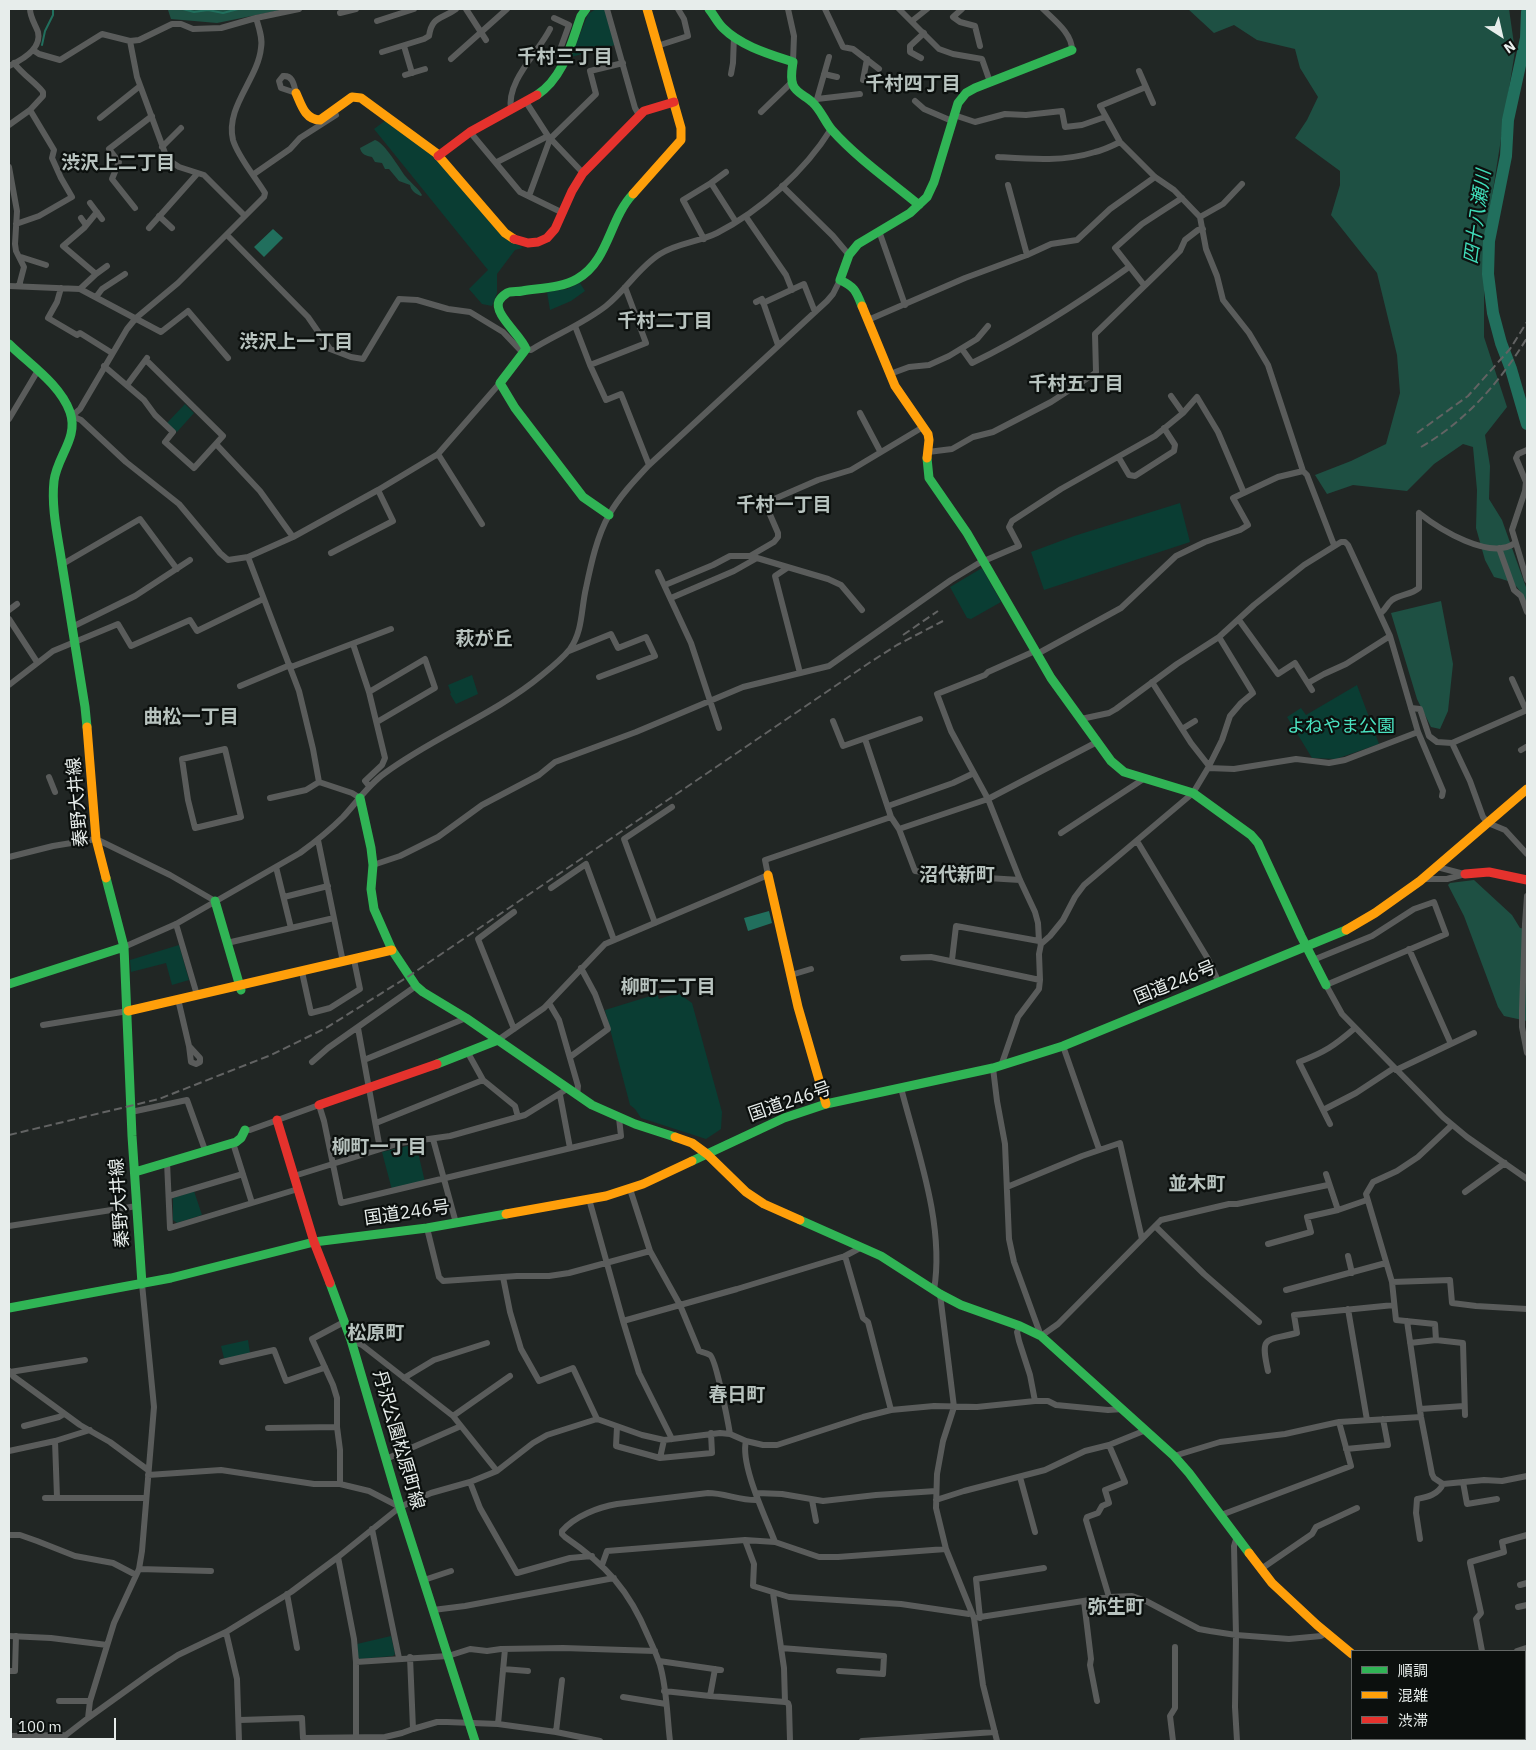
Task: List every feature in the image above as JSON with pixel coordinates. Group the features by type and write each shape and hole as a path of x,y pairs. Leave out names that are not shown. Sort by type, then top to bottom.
{"main road":[{"path":"438,156 470,132 543,93 559,72 581,16 586,9"},
{"path":"609,516 583,497 515,408 500,383 524,351 522,338 499,313 498,306 500,298 510,292 566,285 590,271 602,255 627,200 681,140 681,128 647,9"},
{"path":"709,9 722,28 734,36 753,47 793,62 792,82 796,90 815,102 830,130 919,205"},
{"path":"1072,50 966,93 958,103 934,182 927,196 910,213 858,244 849,255 840,280 851,285 855,290 890,374 902,398 923,427 929,440 927,471 930,478 984,561 1051,678 1111,761 1121,770 1193,793 1251,835 1258,843 1306,947 1326,985"},
{"path":"296,93 307,115 312,120 320,120 352,97 361,98 438,156 505,233 515,240 528,243 543,240 555,229 572,191 583,173 639,115 644,111 674,102"},
{"path":"10,349 37,372 60,396 69,408 72,416"},
{"name":"秦野大井線","path":"72,416 73,426 70,438 56,472 54,510 61,565 85,707 96,839 124,947 131,1112 142,1284"},
{"name":"国道246号","path":"9,1308 171,1278 314,1242 427,1228 589,1199 630,1189 769,1124 800,1112 826,1104 997,1067 1063,1046 1335,935 1365,920 1438,867 1527,790"},
{"path":"360,798 373,865 371,889 374,909 392,950 416,986 498,1040 564,1092 577,1096 618,1118 692,1143 707,1154 746,1192 764,1204 881,1256 961,1305 1020,1326 1041,1336 1174,1456 1272,1582 1326,1633 1351,1653"},
{"path":"1465,874 1492,871 1527,880"},
{"path":"768,875 798,1007 826,1104"},
{"path":"214,901 240,988"},
{"path":"9,984 124,947"},
{"path":"128,1011 197,995 240,988 392,950"},
{"path":"318,1105 468,1053 498,1040"},
{"name":"丹沢公園松原町線","path":"277,1120 314,1242 351,1340 400,1507 475,1741"},
{"path":"135,1172 233,1143 248,1130"}],"street":[{"path":"9,125 30,110 43,96 43,92 12,65 34,50 36,45 38,34 30,9"},
{"path":"34,50 39,54 60,60 102,34 130,41 139,40 172,24 180,24 193,29 221,28 299,9"},
{"path":"340,13 356,9"},
{"path":"377,22 414,9"},
{"path":"382,52 429,36 431,25 436,20 447,16 456,9"},
{"path":"466,9 486,40"},
{"path":"451,58 507,9"},
{"path":"608,9 635,108 639,115"},
{"path":"657,46 688,36 684,19 678,9"},
{"path":"788,9 794,36 793,62"},
{"path":"825,9 843,47 853,49 879,69"},
{"path":"899,9 940,49 953,54 982,59 990,82"},
{"path":"912,21 927,9"},
{"path":"962,9 954,17 960,22 975,26 980,46"},
{"path":"1043,9 1067,34 1072,50"},
{"path":"256,18 262,46 259,61 238,103 232,129 233,140 265,193 264,197 178,283 136,318 112,353 80,408 72,416 81,420 126,462 180,504 228,560 248,557 293,537 438,454 500,383"},
{"path":"554,18 569,25 561,47 566,55"},
{"path":"511,110 510,104 517,79 550,28"},
{"path":"916,58 910,52 910,46 924,33"},
{"path":"730,74 733,62 734,36"},
{"path":"130,41 140,86 162,147 173,163 196,174 204,175 245,216"},
{"path":"404,46 409,74 425,69"},
{"path":"829,57 815,102 860,94"},
{"path":"863,80 867,60"},
{"path":"497,162 549,137 596,94 590,71 623,63"},
{"path":"1139,70 1153,103"},
{"path":"824,74 837,77"},
{"path":"761,112 792,82"},
{"path":"100,118 140,86"},
{"path":"1146,87 1100,106 1120,142 1155,177 1174,190 1200,217 1206,249 1217,276 1223,300 1249,333 1268,365 1303,471 1307,475 1334,545"},
{"path":"915,101 924,109 975,122 1005,114 1062,111 1065,127 1082,125 1105,117"},
{"path":"526,102 549,137 583,173"},
{"path":"16,224 39,216 72,197 52,158 54,150 30,110"},
{"path":"254,174 290,149 300,138 336,115 333,111"},
{"path":"135,208 112,179 119,162 109,149 152,116"},
{"path":"162,147 181,128"},
{"path":"227,235 308,317 330,348 351,357 363,359 399,299 417,300 448,309 470,312 503,332 524,351 531,350 575,326 606,306 641,270 662,252 716,234 746,217 782,186 820,146 830,130"},
{"path":"470,132 497,162 520,192 563,213"},
{"path":"529,196 549,137"},
{"path":"998,156 1032,159 1060,158 1094,153 1120,142"},
{"path":"9,167 16,199 16,224 12,245 24,267 19,286"},
{"path":"704,238 684,200 726,172"},
{"path":"150,228 174,195 196,174"},
{"path":"868,320 965,278 1051,244 1077,240 1110,209 1155,177"},
{"path":"711,183 736,222"},
{"path":"1200,217 1223,204 1242,184"},
{"path":"1008,185 1027,255"},
{"path":"782,186 834,236 849,255"},
{"path":"1144,284 1116,248 1142,224 1182,198"},
{"path":"90,203 102,219"},
{"path":"96,274 76,252 63,246 97,212"},
{"path":"159,216 172,228"},
{"path":"746,217 773,263 786,275 792,290"},
{"path":"82,218 86,225"},
{"path":"928,452 952,448 973,437 993,432 1051,402 1094,374 1095,334 1144,284 1180,251 1185,240 1198,230 1203,229"},
{"path":"879,231 905,305"},
{"path":"20,257 46,265"},
{"path":"80,289 107,266"},
{"path":"962,349 972,363 1052,320 1081,302 1129,267"},
{"path":"96,297 102,289 126,274"},
{"path":"124,947 176,924 300,853 318,840 344,816 368,786 395,765 533,683 562,658 576,640 586,588 600,535 609,516 628,489 649,465 815,312 833,294 840,280"},
{"path":"778,345 759,302 804,284 815,312"},
{"path":"9,286 80,289 161,332 188,311 228,358"},
{"path":"61,288 57,302 48,318 77,335 80,333 112,353"},
{"path":"590,365 646,343 624,288"},
{"path":"575,326 606,400 620,394 649,465"},
{"path":"890,374 909,367 929,365 962,349 977,339 988,326"},
{"path":"104,366 144,400 155,415 173,432 165,442 194,468 223,436 147,358 127,385"},
{"path":"9,419 37,372"},
{"path":"1171,396 1183,413"},
{"path":"373,865 400,856 438,837 482,805 539,775 555,762 636,732 743,687 829,666 951,580 984,561 1019,546 1009,527 1012,521 1061,489 1155,436 1183,413 1198,397 1218,432 1244,493"},
{"path":"860,413 880,451"},
{"path":"665,585 730,556 750,556 774,542 778,537 778,533 765,503 818,480 851,470 923,427"},
{"path":"1118,458 1129,475 1135,476 1174,452 1175,445 1164,428"},
{"path":"216,444 260,492 293,537"},
{"path":"1527,450 1518,454 1516,458 1526,482 1525,491 1512,530 1527,580"},
{"path":"438,454 482,524"},
{"path":"1303,471 1278,477 1233,498 1248,525 1176,556 1121,608 1036,653 937,694 950,731 988,799 1020,880 1035,912 1038,924 1040,980 1036,993 1018,1018 997,1067 997,1101 1004,1144 1009,1239 1014,1262 1041,1336 1058,1324 1165,1218 1328,1185"},
{"path":"331,553 393,520 378,490"},
{"path":"1381,613 1393,600 1415,592 1419,588 1420,513 1428,520 1464,541 1487,548 1499,548 1515,543"},
{"path":"61,565 140,519 177,569"},
{"path":"1081,719 1116,710 1152,682 1218,637 1283,581 1334,545 1345,542 1381,613 1390,636 1418,732 1443,792 1442,796"},
{"path":"1499,548 1514,590 1521,596 1527,612"},
{"path":"248,557 299,690 314,749 319,782"},
{"path":"671,598 756,558 828,579 840,586 862,610"},
{"path":"72,626 135,596 190,560"},
{"path":"787,568 775,576 800,673"},
{"path":"658,572 691,643 719,728"},
{"path":"9,685 53,651 118,624 132,646 190,620 197,631 263,600"},
{"path":"9,610 18,604"},
{"path":"9,620 37,662"},
{"path":"1239,620 1278,674 1295,663 1312,690"},
{"path":"240,686 391,629"},
{"path":"569,651 611,634 618,648 646,637 655,656 599,677"},
{"path":"1308,684 1346,664 1390,636"},
{"path":"952,960 956,926 1040,942 1050,936 1063,920 1084,884 1193,793 1222,740 1230,716 1253,693 1218,637"},
{"path":"352,644 369,692 385,758 382,765 365,781 368,786"},
{"path":"369,692 425,659 435,688 377,722"},
{"path":"1411,708 1420,709 1429,736 1437,742 1452,743 1527,710 1512,679"},
{"path":"1152,682 1190,743 1208,767 1234,770 1296,759 1329,763 1345,760 1418,732"},
{"path":"833,721 843,746 920,719"},
{"path":"1182,729 1195,721"},
{"path":"865,739 891,817 899,829 915,870 955,876 1020,880"},
{"path":"899,829 988,799 1097,742"},
{"path":"1452,743 1483,816 1488,823 1505,830 1527,854"},
{"path":"225,749 241,817 195,828 188,800 182,759 225,749"},
{"path":"888,806 953,783 974,773"},
{"path":"49,777 55,792"},
{"path":"1061,833 1144,778"},
{"path":"319,782 352,793 360,798"},
{"path":"270,798 306,790 319,782"},
{"path":"655,923 624,839 672,806"},
{"path":"498,1040 549,1003 601,947 768,875 765,860 891,817"},
{"path":"9,857 52,846 96,839 170,875 214,901"},
{"path":"318,840 343,962"},
{"path":"1137,841 1200,944 1219,983"},
{"path":"551,888 586,864 614,940"},
{"path":"276,867 291,928"},
{"path":"1438,867 1465,874"},
{"path":"1423,879 1447,879 1465,874"},
{"path":"284,897 328,886"},
{"path":"1527,896 1524,924 1522,1011 1522,1027 1527,1053"},
{"path":"1313,960 1372,936 1414,910 1434,902 1446,934 1326,985 1335,1004 1355,1028 1452,1125 1527,1178"},
{"path":"514,912 478,938 514,1029"},
{"path":"227,943 334,918"},
{"path":"176,924 197,995"},
{"path":"1409,950 1451,1044"},
{"path":"903,958 931,957 952,960 1040,980"},
{"path":"302,972 311,1013 330,1008 360,989 354,960"},
{"path":"570,1057 608,1029 595,994 581,968"},
{"path":"791,975 811,969"},
{"path":"312,1062 328,1048 416,986"},
{"path":"178,1000 188,1046"},
{"path":"549,1003 560,1020 578,1086 577,1096"},
{"path":"43,1025 128,1011"},
{"path":"364,1060 466,1018"},
{"path":"358,1028 380,1149"},
{"path":"1292,1065 1328,1050 1355,1028"},
{"path":"1323,1110 1356,1093 1395,1069 1474,1033"},
{"path":"1063,1046 1100,1149"},
{"path":"468,1053 483,1080 515,1106 518,1117"},
{"path":"1300,1062 1330,1124"},
{"path":"376,1123 483,1080"},
{"path":"901,1088 934,1216 937,1292 954,1407 943,1441 936,1500 946,1549 975,1616"},
{"path":"294,1176 402,1142 450,1136 525,1115 564,1092 570,1148"},
{"path":"131,1112 186,1100 205,1150"},
{"path":"248,1130 318,1105 324,1120 341,1203 621,1136 618,1118"},
{"path":"1436,1340 1435,1324 1396,1320 1392,1282 1366,1194 1373,1182 1397,1171 1418,1157 1452,1125"},
{"path":"432,1138 456,1223"},
{"path":"233,1143 252,1203"},
{"path":"1007,1187 1100,1149 1120,1143 1142,1239"},
{"path":"167,1162 170,1228 298,1190"},
{"path":"1465,1192 1505,1163"},
{"path":"169,1196 243,1174"},
{"path":"1326,1174 1328,1185 1338,1210"},
{"path":"630,1189 650,1251 680,1305 699,1351 713,1358 720,1381 730,1434"},
{"path":"589,1199 639,1373 672,1439"},
{"path":"1268,1244 1310,1232 1306,1217 1338,1210 1367,1200"},
{"path":"9,1226 137,1206"},
{"path":"1155,1226 1204,1274 1259,1322"},
{"path":"427,1228 439,1277 443,1281 549,1276 569,1273 650,1251"},
{"path":"623,1321 737,1290 845,1256 862,1247"},
{"path":"845,1256 863,1318 868,1322 891,1410"},
{"path":"1348,1256 1352,1273"},
{"path":"1286,1290 1386,1263"},
{"path":"503,1277 510,1312 521,1349 539,1381 573,1368 597,1419"},
{"path":"1392,1282 1450,1280 1452,1303 1527,1309"},
{"path":"88,1718 90,1701 114,1623 138,1572 154,1408 142,1284"},
{"path":"1268,1371 1263,1350 1264,1344 1268,1340 1297,1333 1294,1315 1394,1305"},
{"path":"1348,1310 1367,1420"},
{"path":"1407,1321 1421,1417 1434,1478 1443,1484 1502,1481 1527,1476"},
{"path":"340,1484 337,1398 312,1338 344,1322"},
{"path":"1020,1326 1017,1332 1030,1375 1035,1401"},
{"path":"351,1340 362,1345 453,1416 497,1471"},
{"path":"1410,1343 1436,1340 1463,1343 1465,1416"},
{"path":"404,1378 434,1360 483,1347"},
{"path":"222,1362 274,1350 286,1381 325,1367"},
{"path":"9,1372 85,1360"},
{"path":"9,1372 64,1414 90,1430 148,1472 221,1470 314,1484 340,1484 369,1491 400,1507"},
{"path":"453,1416 510,1376"},
{"path":"61,1741 88,1718 178,1655 226,1632 287,1594 338,1557 400,1507 431,1493 470,1482 497,1471 533,1443 548,1435 597,1419 642,1435 664,1440 711,1433 730,1434 746,1441 763,1445 777,1444 891,1410 934,1406 977,1407 1035,1401 1108,1410 1123,1409"},
{"path":"1420,1409 1464,1406"},
{"path":"24,1426 34,1421 59,1417 64,1414"},
{"path":"1174,1456 1220,1442 1285,1434 1339,1422 1421,1417"},
{"path":"1346,1449 1388,1445 1383,1419"},
{"path":"1221,1515 1351,1466 1339,1422"},
{"path":"268,1428 337,1426"},
{"path":"386,1459 461,1426"},
{"path":"617,1427 616,1446 660,1458 712,1453 711,1433"},
{"path":"9,1451 55,1441 90,1430"},
{"path":"936,1500 1046,1470 1086,1451 1109,1445 1146,1430"},
{"path":"660,1458 664,1440"},
{"path":"55,1441 57,1497"},
{"path":"746,1441 745,1447 751,1480 775,1542"},
{"path":"1109,1445 1125,1482 1105,1490 1110,1503 1102,1506 1098,1513 1087,1517 1086,1520 1109,1597"},
{"path":"1020,1477 1035,1532"},
{"path":"470,1482 480,1508 517,1573 570,1558 592,1556"},
{"path":"1463,1482 1467,1504 1497,1499"},
{"path":"1420,1539 1416,1513 1417,1499 1432,1495 1441,1489 1443,1484"},
{"path":"670,1741 659,1661 636,1610 614,1578 592,1556 565,1537 562,1534 562,1530 583,1516 608,1506 708,1493 718,1493 751,1500 757,1496 790,1495 823,1501 936,1491"},
{"path":"45,1498 146,1498"},
{"path":"812,1500 816,1521"},
{"path":"1480,1502 1482,1510"},
{"path":"1261,1569 1312,1534 1316,1527 1357,1508"},
{"path":"372,1529 399,1658"},
{"path":"9,1535 29,1538 75,1556 113,1563 138,1572 211,1571"},
{"path":"1482,1650 1476,1619 1481,1612 1470,1562 1504,1552 1502,1542 1527,1535"},
{"path":"1237,1536 1234,1546 1237,1741"},
{"path":"602,1566 607,1551 745,1540 775,1542 820,1557 946,1549"},
{"path":"745,1540 754,1564 753,1586 773,1593 805,1598 901,1604 975,1616 1109,1597 1132,1596 1146,1601 1199,1629 1236,1635 1289,1639 1321,1636 1326,1633"},
{"path":"338,1557 350,1615 356,1662 356,1737"},
{"path":"997,1741 982,1678 975,1616 976,1579 1044,1568"},
{"path":"424,1580 451,1571"},
{"path":"433,1610 465,1606 614,1578"},
{"path":"773,1593 784,1668 785,1702"},
{"path":"287,1594 298,1648"},
{"path":"1084,1601 1092,1659 1090,1665 1097,1701"},
{"path":"1518,1607 1527,1605"},
{"path":"226,1632 237,1679 240,1720 239,1741"},
{"path":"9,1671 15,1671 12,1636 107,1645"},
{"path":"1173,1741 1170,1716 1175,1708 1175,1647"},
{"path":"356,1662 448,1656 470,1650 563,1648 655,1651"},
{"path":"781,1648 884,1656 883,1674 840,1671"},
{"path":"1520,1650 1526,1648"},
{"path":"498,1724 505,1649"},
{"path":"410,1657 413,1728"},
{"path":"659,1661 718,1669 710,1696"},
{"path":"503,1669 528,1671"},
{"path":"556,1732 562,1680"},
{"path":"664,1691 788,1703 790,1741"},
{"path":"623,1697 666,1704"},
{"path":"59,1701 69,1698 90,1701"},
{"path":"240,1720 302,1718 303,1738 394,1736 413,1728 437,1722 498,1724 556,1732 600,1741"},
{"path":"862,1741 995,1732"},
{"path":"9,1736 66,1735"}],"green space":[{"path":"596,9 605,9 615,45 571,57 588,14"},
{"path":"386,120 434,156 507,238 523,248 515,250 497,274 497,293 492,306 482,304 469,289 488,270 374,129"},
{"path":"580,283 585,291 571,301 550,310 547,292 567,289"},
{"path":"185,404 194,413 177,432 167,423"},
{"path":"1180,503 1190,542 1044,590 1031,552 1074,536"},
{"path":"982,568 1001,602 971,619 967,618 950,587"},
{"path":"472,675 478,694 456,704 450,694 448,685"},
{"name":"よねやま公園","path":"1357,685 1379,744 1336,759 1312,758 1287,717 1301,708 1306,715"},
{"path":"179,945 189,980 172,985 166,963 131,972 130,960"},
{"path":"678,993 692,1003 722,1112 721,1129 706,1139 641,1118 630,1105 605,1010 657,994 659,999"},
{"path":"416,1144 425,1182 392,1190 382,1152"},
{"path":"194,1191 202,1215 177,1223 173,1220 173,1198"},
{"path":"248,1340 250,1353 224,1358 221,1346"},
{"path":"391,1636 395,1654 393,1656 360,1659 358,1657 357,1644"}],"shaded area":[{"path":"286,9 217,23 171,19 168,10"},
{"path":"1188,9 1509,9 1515,51 1487,227 1484,283 1484,337 1507,407 1485,435 1490,466 1489,499 1502,520 1527,590 1527,604 1515,585 1494,577 1485,560 1476,528 1477,490 1473,447 1463,444 1434,464 1407,491 1353,485 1327,494 1315,475 1351,461 1386,444 1400,393 1397,355 1377,273 1331,215 1340,185 1340,171 1295,138 1307,120 1318,97 1300,68 1295,49 1257,40 1234,25 1214,33"},
{"path":"375,140 387,151 406,177 420,192 421,196 411,189 410,185 399,181 389,169 385,169 382,163 375,162 372,157 361,152 360,148"},
{"path":"273,229 283,238 264,257 254,247"},
{"path":"1441,601 1453,664 1448,711 1440,729 1431,727 1417,699 1391,613"},
{"path":"1474,880 1512,915 1520,928 1527,929 1527,1021 1504,1016 1498,1007 1464,916 1448,885 1450,883"},
{"path":"769,911 772,923 748,931 744,918"}],"waterway":[{"path":"42,45 45,31 53,15 53,9"},
{"path":"183,9 194,12 208,10 223,13 238,9"},
{"name":"四十八瀬川","path":"1527,12 1526,38 1508,120 1506,156 1489,241 1488,274 1493,313 1527,424"}],"railway":[{"path":"1417,433 1468,396 1510,349 1527,322"},
{"path":"1421,447 1453,425 1481,399 1505,370 1527,338"},
{"path":"903,635 938,611"},
{"path":"9,1135 159,1099 271,1055 326,1028 409,976 872,661 897,645 943,621"}],"traffic: fast":[{"path":"537,95 554,79 560,69 570,49 581,16 586,9"},
{"path":"709,9 723,28 738,40 756,49 793,62 792,79 796,90 815,105 832,130 852,150 919,205"},
{"path":"862,306 854,290 840,280 849,255 858,244 910,213 927,197 934,182 958,103 966,93 1072,50"},
{"path":"609,515 583,497 515,408 500,383 526,349 500,312 498,306 500,300 507,293 564,284 577,279 588,271 596,262 619,215 633,194"},
{"path":"9,344 52,383 65,402 72,421 70,439 56,472 53,502 87,727"},
{"path":"927,458 929,478 967,533 1051,678 1111,761 1124,772 1193,793 1251,835 1258,843 1326,985"},
{"path":"360,798 371,848 373,865 371,889 374,909 392,950 416,986 592,1105 635,1124 675,1137"},
{"path":"106,878 124,947 132,1136 142,1284"},
{"path":"215,901 241,990"},
{"path":"692,1161 784,1118 826,1104 993,1068 1063,1046 1346,930"},
{"path":"9,984 124,947"},
{"path":"437,1064 498,1040"},
{"path":"135,1172 236,1142 241,1138 245,1130"},
{"path":"9,1308 171,1278 314,1242 427,1228 506,1214"},
{"path":"800,1220 881,1256 940,1294 961,1305 1020,1326 1041,1336 1174,1456 1249,1553"},
{"path":"330,1283 351,1340 400,1507 475,1741"}],"traffic: slow":[{"path":"633,194 681,140 681,128 647,9"},
{"path":"296,93 307,114 320,120 352,97 361,98 436,153 505,233 514,239"},
{"path":"862,306 895,386 928,434 927,458"},
{"path":"87,727 96,839 106,878"},
{"path":"1346,930 1375,913 1420,881 1527,789"},
{"path":"768,875 798,1007 826,1104"},
{"path":"128,1011 392,950"},
{"path":"675,1137 692,1143 707,1154 746,1192 764,1204 800,1220"},
{"path":"506,1214 606,1196 643,1184 692,1161"},
{"path":"1249,1553 1272,1583 1317,1625 1351,1653"}],"traffic: jam":[{"path":"438,156 470,132 537,95"},
{"path":"514,239 528,243 538,242 547,238 555,229 572,191 583,173 644,111 674,102"},
{"path":"1465,874 1489,872 1527,880"},
{"path":"319,1105 437,1064"},
{"path":"277,1120 314,1242 330,1283"}],"district":[{"name":"千村三丁目","path":"565,58"},
{"name":"千村四丁目","path":"913,85"},
{"name":"渋沢上二丁目","path":"118,164"},
{"name":"千村二丁目","path":"665,322"},
{"name":"渋沢上一丁目","path":"296,343"},
{"name":"千村五丁目","path":"1076,385"},
{"name":"千村一丁目","path":"784,506"},
{"name":"萩が丘","path":"484,640"},
{"name":"曲松一丁目","path":"191,718"},
{"name":"沼代新町","path":"957,876"},
{"name":"柳町二丁目","path":"668,988"},
{"name":"柳町一丁目","path":"379,1148"},
{"name":"並木町","path":"1197,1185"},
{"name":"松原町","path":"376,1334"},
{"name":"春日町","path":"737,1396"},
{"name":"弥生町","path":"1116,1608"}]}
